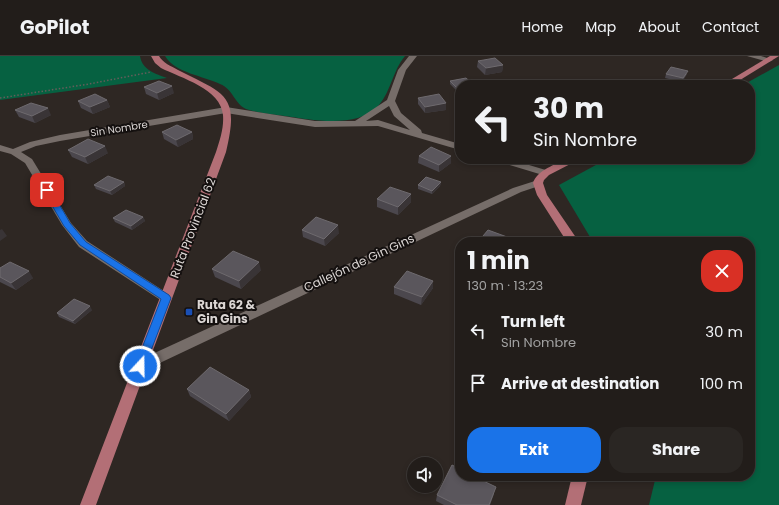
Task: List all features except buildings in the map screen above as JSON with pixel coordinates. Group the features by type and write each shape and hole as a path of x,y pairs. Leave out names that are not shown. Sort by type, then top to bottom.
{"main road":[{"path":"155,56 160,64 168,69 203,84 215,91 223,100 226,110"},
{"path":"735,80 772,58"},
{"name":"Ruta Provincial 62","path":"88,505 221,152 227,130 226,110"},
{"name":"Callejón de Gin Gins","path":"542,178 566,164"},
{"path":"542,178 542,195 570,237"},
{"path":"573,505 579,481"}],"street":[{"path":"357,122 376,112 391,101 402,70 413,56"},
{"path":"752,56 772,58"},
{"path":"391,101 397,114 422,136"},
{"name":"Sin Nombre","path":"14,152 33,144 60,138 226,110 315,124 357,122 385,124 455,146"},
{"path":"0,148 14,152 30,161 67,225 76,237 92,250 166,298"},
{"path":"510,164 542,178"},
{"name":"Callejón de Gin Gins","path":"140,366 542,178"}],"path":[{"path":"0,98 23,95 51,88 89,84 168,69"}],"green space":[{"path":"0,56 140,56 141,61 150,71 167,78 0,100"},
{"path":"165,56 405,56 383,99 370,113 347,120 322,121 246,109 224,86 183,70 170,62"},
{"path":"779,65 779,505 649,505 655,481 755,481 755,237 590,237 559,185 598,164 755,164 755,80 752,80"}],"place":[{"name":"Ruta 62 & Gin Gins","path":"189,312"}],"route":[{"path":"47,190 71,231 83,244 166,298 140,366"}]}
